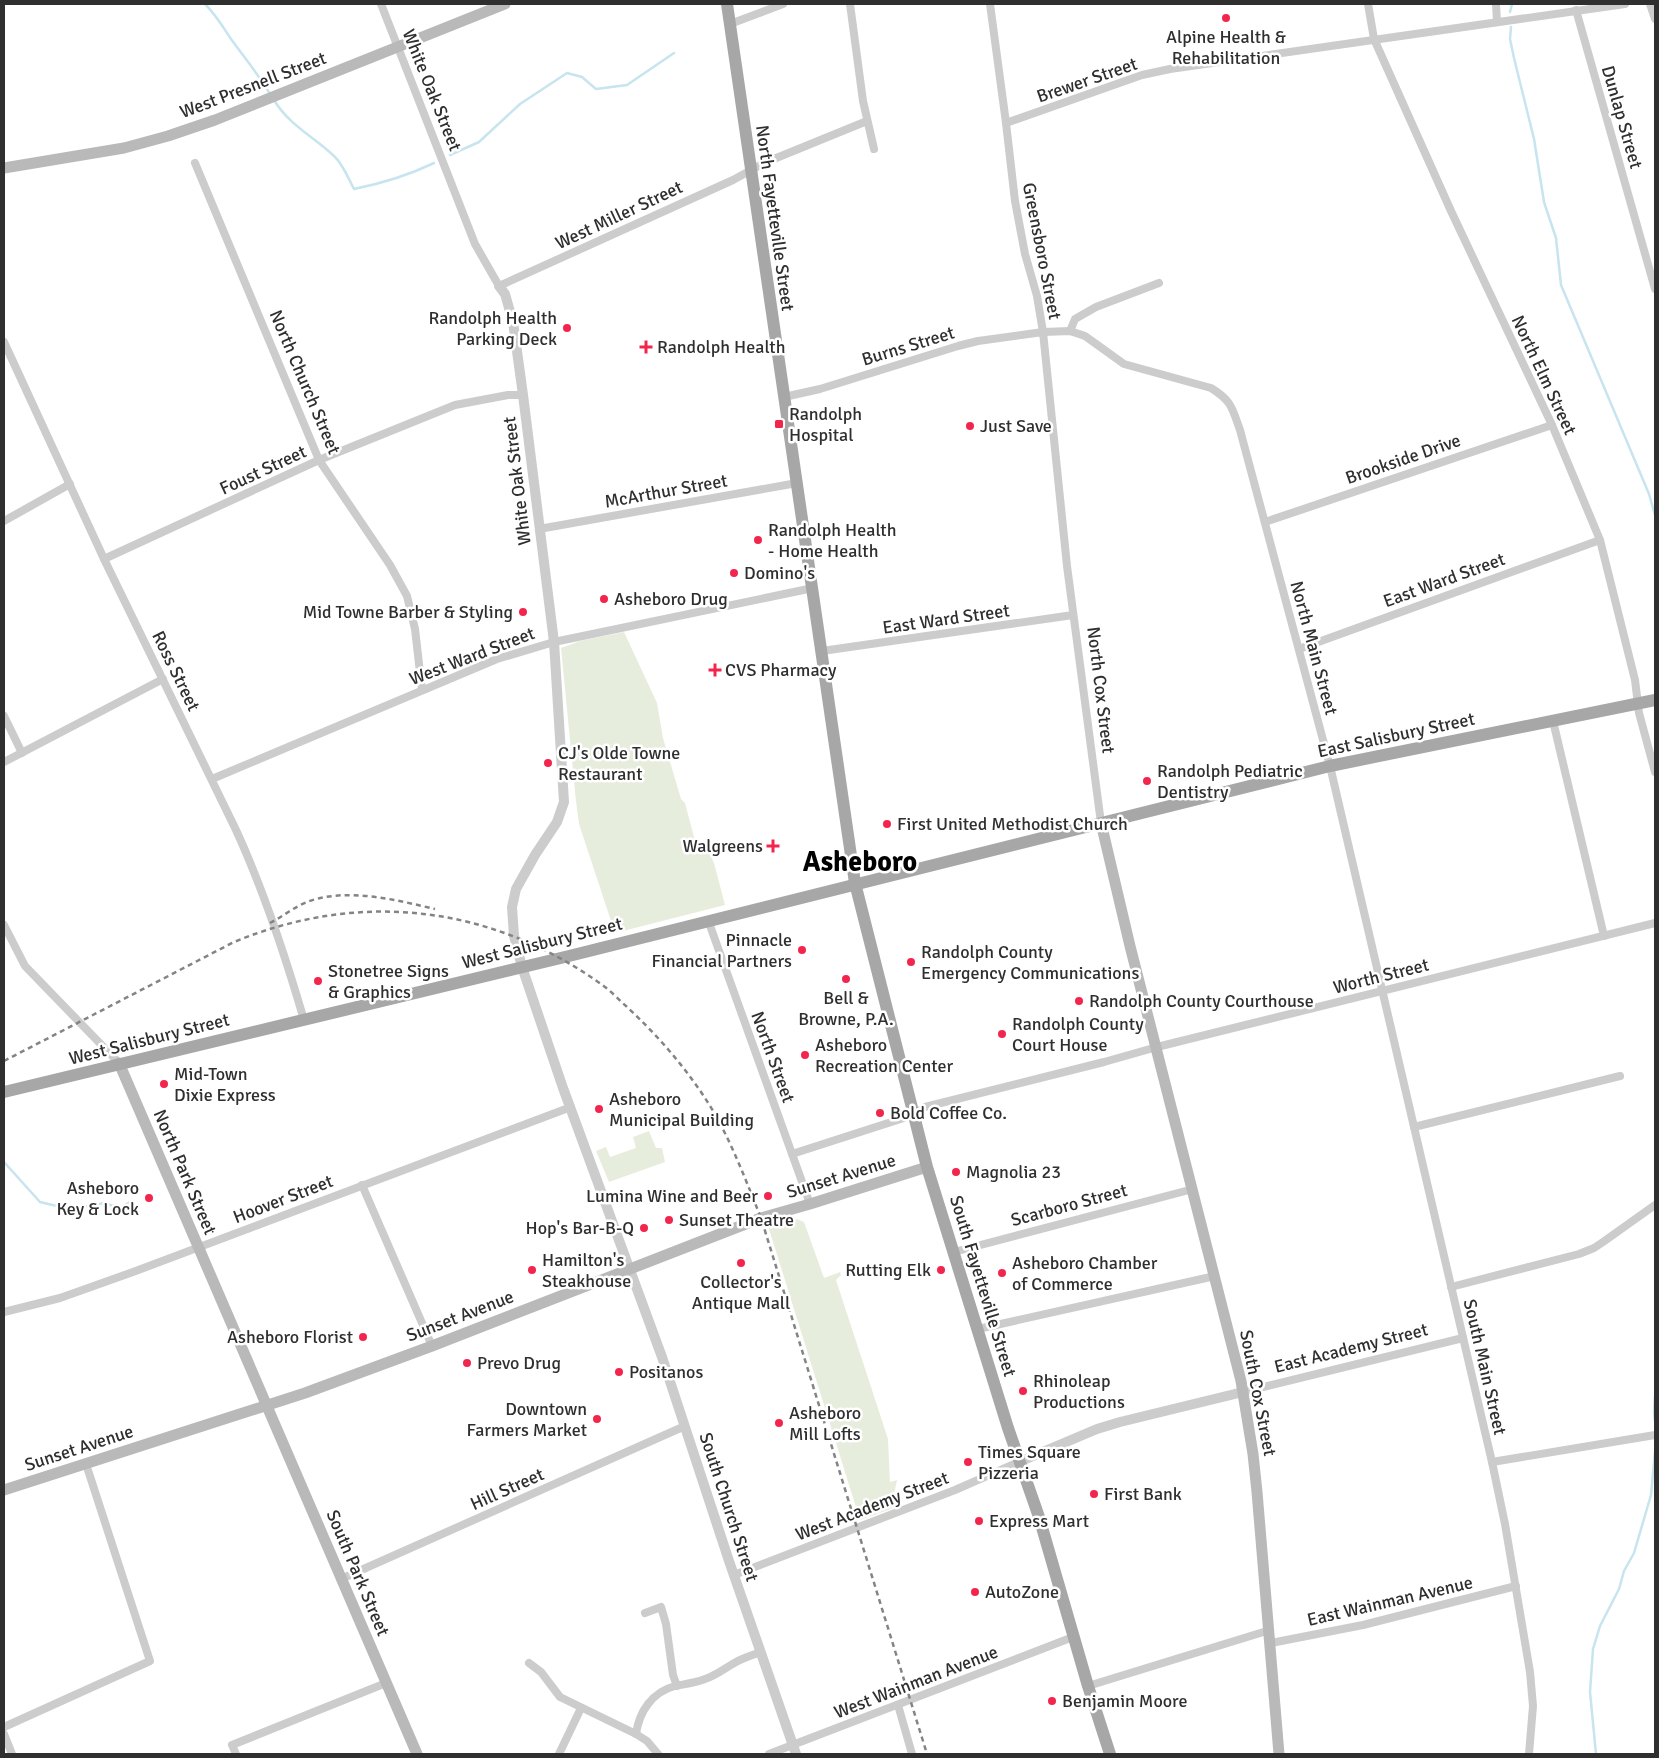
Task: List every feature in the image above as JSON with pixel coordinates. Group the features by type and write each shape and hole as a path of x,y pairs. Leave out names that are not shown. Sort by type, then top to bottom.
{"main road":[{"name":"West Presnell Street","path":"4,168 102,152 168,136 215,120 505,4"},
{"name":"North Fayetteville Street","path":"727,4 855,883 913,1115"},
{"name":"East Salisbury Street","path":"855,883 1330,766 1655,700"},
{"name":"North Cox Street","path":"1100,823 1157,1047"},
{"name":"West Salisbury Street","path":"4,1092 522,967 855,883"},
{"name":"South Cox Street","path":"1157,1047 1216,1276 1243,1392 1253,1454 1270,1630 1279,1754"},
{"name":"North Park Street","path":"119,1064 266,1406"},
{"name":"South Fayetteville Street","path":"913,1115 927,1167 1019,1462 1039,1517 1073,1637 1110,1754"},
{"name":"Sunset Avenue","path":"4,1490 266,1406 432,1346 761,1218 927,1167"},
{"name":"South Park Street","path":"266,1406 417,1754"}],"street":[{"name":"White Oak Street","path":"381,4 475,244 505,294 513,322 554,642 564,802 557,822 535,855 516,889 512,908 514,936 522,967"},
{"path":"730,24 783,4"},
{"path":"850,4 867,121 874,149"},
{"name":"Greensboro Street","path":"990,4 1015,201 1025,254 1037,296 1043,332 1070,331 1085,336 1124,364 1204,387"},
{"name":"North Elm Street","path":"1368,4 1374,39 1451,211 1552,425 1600,540 1635,680 1639,713 1655,772"},
{"path":"1496,4 1497,22"},
{"name":"Brewer Street","path":"1006,123 1152,73 1200,64 1625,4"},
{"path":"1650,4 1655,19"},
{"name":"Dunlap Street","path":"1576,10 1655,289"},
{"name":"West Miller Street","path":"499,286 632,226 764,163 867,121"},
{"name":"North Church Street","path":"195,163 320,460 390,564 407,596 415,629 422,690"},
{"path":"1070,331 1075,319 1096,307 1160,283"},
{"name":"Burns Street","path":"784,397 820,389 958,346 978,341 1043,332"},
{"name":"North Cox Street","path":"1043,332 1062,521 1100,823"},
{"name":"Ross Street","path":"4,342 104,559 212,779 250,862 287,961 304,1020"},
{"name":"North Main Street","path":"1204,387 1211,388 1224,396 1231,404 1265,522 1330,766 1383,991"},
{"name":"Foust Street","path":"104,559 320,460 455,405 508,394 523,395"},
{"name":"Brookside Drive","path":"1265,522 1552,425"},
{"path":"4,521 70,484"},
{"name":"McArthur Street","path":"539,529 797,484"},
{"name":"East Ward Street","path":"1298,649 1600,540"},
{"name":"West Ward Street","path":"212,779 497,659 554,642 813,588"},
{"name":"East Ward Street","path":"822,651 1073,615"},
{"path":"4,762 163,679"},
{"path":"4,716 22,754"},
{"path":"1553,721 1604,936"},
{"name":"North Street","path":"708,920 810,1204"},
{"name":"Worth Street","path":"792,1154 913,1115 925,1107 1655,923"},
{"name":"North Park Street","path":"4,925 25,966 119,1064"},
{"path":"522,967 630,1269"},
{"name":"South Main Street","path":"1383,991 1506,1524 1530,1672 1533,1706 1529,1754"},
{"path":"1414,1128 1620,1076"},
{"name":"Hoover Street","path":"4,1312 60,1298 571,1107"},
{"path":"362,1185 432,1346"},
{"name":"Scarboro Street","path":"954,1252 1193,1188"},
{"path":"1451,1287 1579,1254 1594,1248 1655,1204"},
{"name":"South Church Street","path":"630,1269 662,1357 734,1575 795,1750"},
{"path":"978,1329 1216,1276"},
{"name":"East Academy Street","path":"1019,1462 1120,1422 1463,1338"},
{"name":"Hill Street","path":"341,1579 685,1426"},
{"path":"1492,1462 1655,1435"},
{"name":"West Academy Street","path":"734,1575 956,1490 1019,1462"},
{"path":"4,1727 150,1661 86,1464"},
{"name":"East Wainman Avenue","path":"1271,1644 1363,1625 1516,1586"},
{"path":"645,1613 661,1606 666,1624 673,1675 677,1686"},
{"path":"1088,1686 1270,1630"},
{"name":"West Wainman Avenue","path":"769,1754 795,1750 898,1705 1073,1637"},
{"path":"636,1734 637,1725 649,1701 660,1693 677,1686 688,1685 705,1679 721,1672 735,1662 761,1652"},
{"path":"528,1662 541,1672 560,1697 636,1734 647,1741 658,1754"},
{"path":"236,1754 232,1745 386,1683"},
{"path":"898,1705 912,1754"},
{"path":"559,1754 581,1708"},
{"path":"4,1734 12,1754"}],"green space":[{"path":"624,632 657,703 663,738 681,799 685,803 698,852 708,850 714,863 725,905 615,933 579,824 561,648 580,641"},
{"path":"649,1131 656,1148 662,1148 665,1162 609,1182 596,1151 606,1147 610,1157 636,1148 633,1137"},
{"path":"797,1219 804,1222 824,1278 840,1272 841,1275 836,1280 888,1439 890,1482 897,1480 891,1509 860,1520 768,1226 773,1227"}],"waterway":[{"path":"205,4 213,12 270,94"},
{"path":"1510,12 1512,4"},
{"path":"1511,27 1510,39 1534,139 1544,202 1556,238 1561,285 1649,494 1655,515"},
{"path":"450,155 479,142 520,104 567,73 582,77 596,89 627,85 674,53"},
{"path":"274,100 294,124 337,159 354,189 395,179 434,163"},
{"path":"4,1162 40,1202 65,1208 104,1203 119,1208 130,1202"},
{"path":"1655,1395 1655,1421"},
{"path":"1596,1754 1590,1692 1593,1649 1600,1626 1619,1589 1624,1571 1634,1553 1651,1495 1655,1452"}],"railway":[{"path":"270,923 307,902 338,896 371,896 435,909"},
{"path":"4,1061 234,942 281,926 329,916 376,912 423,914 469,922 515,937 559,957 604,986 647,1027 686,1071 712,1109 742,1170 761,1218 927,1754"}],"place":[{"name":"Alpine Health & Rehabilitation","path":"1226,18"},
{"name":"Randolph Health Parking Deck","path":"567,328"},
{"name":"Randolph Health","path":"646,347"},
{"name":"Randolph Hospital","path":"779,424"},
{"name":"Just Save","path":"970,426"},
{"name":"Randolph Health - Home Health","path":"758,540"},
{"name":"Domino's","path":"734,573"},
{"name":"Asheboro Drug","path":"604,599"},
{"name":"Mid Towne Barber & Styling","path":"523,612"},
{"name":"CVS Pharmacy","path":"715,670"},
{"name":"CJ's Olde Towne Restaurant","path":"548,763"},
{"name":"Randolph Pediatric Dentistry","path":"1147,781"},
{"name":"First United Methodist Church","path":"887,824"},
{"name":"Walgreens","path":"773,846"},
{"name":"Pinnacle Financial Partners","path":"802,950"},
{"name":"Randolph County Emergency Communications","path":"911,962"},
{"name":"Bell & Browne, P.A.","path":"846,979"},
{"name":"Stonetree Signs & Graphics","path":"318,981"},
{"name":"Randolph County Courthouse","path":"1079,1001"},
{"name":"Randolph County Court House","path":"1002,1034"},
{"name":"Asheboro Recreation Center","path":"805,1055"},
{"name":"Mid-Town Dixie Express","path":"164,1084"},
{"name":"Asheboro Municipal Building","path":"599,1109"},
{"name":"Bold Coffee Co.","path":"880,1113"},
{"name":"Magnolia 23","path":"956,1172"},
{"name":"Lumina Wine and Beer","path":"768,1196"},
{"name":"Asheboro Key & Lock","path":"149,1198"},
{"name":"Sunset Theatre","path":"669,1220"},
{"name":"Hop's Bar-B-Q","path":"644,1228"},
{"name":"Collector's Antique Mall","path":"741,1263"},
{"name":"Hamilton's Steakhouse","path":"532,1270"},
{"name":"Rutting Elk","path":"941,1270"},
{"name":"Asheboro Chamber of Commerce","path":"1002,1273"},
{"name":"Asheboro Florist","path":"363,1337"},
{"name":"Prevo Drug","path":"467,1363"},
{"name":"Positanos","path":"619,1372"},
{"name":"Rhinoleap Productions","path":"1023,1391"},
{"name":"Downtown Farmers Market","path":"597,1419"},
{"name":"Asheboro Mill Lofts","path":"779,1423"},
{"name":"Times Square Pizzeria","path":"968,1462"},
{"name":"First Bank","path":"1094,1494"},
{"name":"Express Mart","path":"979,1521"},
{"name":"AutoZone","path":"975,1592"},
{"name":"Benjamin Moore","path":"1052,1701"}],"district":[{"name":"Asheboro","path":"860,861"}]}
